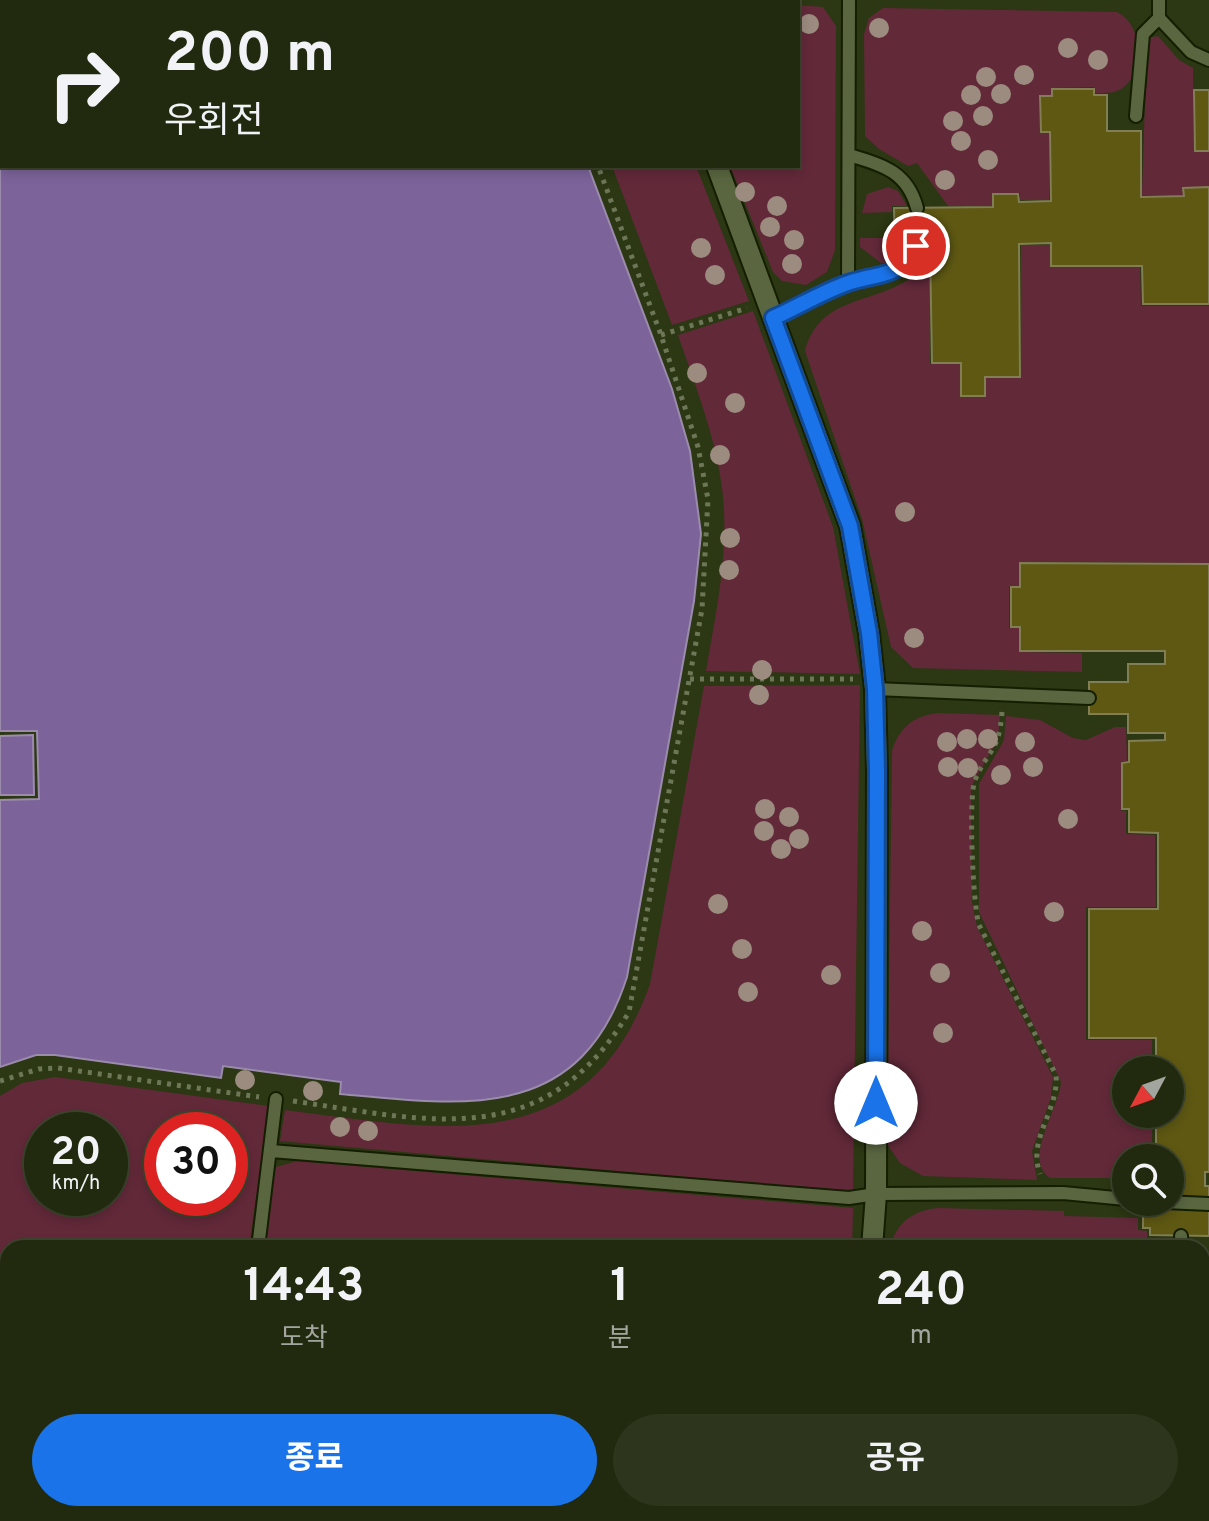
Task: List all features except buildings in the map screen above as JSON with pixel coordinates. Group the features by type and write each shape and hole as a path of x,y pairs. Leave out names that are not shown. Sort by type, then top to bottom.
{"street":[{"path":"718,168 850,526 875,684 876,1194 873,1240"}],"lane":[{"path":"848,283 849,0"},
{"path":"1159,0 1159,18 1191,52 1209,60"},
{"path":"1136,116 1143,34 1159,18"},
{"path":"849,155 891,167 912,192 917,208"},
{"path":"770,310 897,270 908,262 916,246"},
{"path":"875,684 1004,695 1089,698"},
{"path":"259,1240 276,1099"},
{"path":"271,1151 849,1198 876,1194 1049,1193 1112,1198"},
{"path":"1184,1203 1209,1204"}],"path":[{"path":"0,1081 39,1069 58,1068 427,1119 496,1117 554,1092 611,1042 629,1012 636,981 690,679 702,609 708,499 698,447 661,335 599,168"},
{"path":"661,335 770,310"},
{"path":"690,679 875,684"},
{"path":"1004,695 1000,740 973,786 974,902 979,925 1056,1075 1055,1097 1035,1151 1039,1172 1049,1193"}],"shaded area":[{"path":"800,5 823,7 836,26 835,250 827,272 806,285 782,281 773,272 731,168 800,168"},
{"path":"883,8 1117,12 1132,26 1136,36 1136,69 1125,86 1114,92 1095,93 1094,87 1052,88 1051,95 1039,95 1040,132 1049,133 1049,200 1020,200 1020,193 992,193 992,206 948,206 917,163 908,166 879,149 865,136 864,34 869,18"},
{"path":"1158,36 1179,60 1193,68 1194,152 1209,152 1209,187 1183,187 1183,195 1142,195 1147,38"},
{"path":"0,168 589,168 672,389 690,451 701,534 694,601 627,977 606,1024 580,1059 548,1081 513,1095 473,1101 340,1094 341,1082 223,1066 221,1078 55,1055 36,1055 0,1067 0,800 39,799 37,731 0,731"},
{"path":"613,168 697,168 749,301 672,325"},
{"path":"888,187 898,191 907,206 892,206 892,212 862,213 867,194"},
{"path":"860,238 893,238 893,248 904,248 895,262 881,263 860,247"},
{"path":"1021,245 1050,245 1050,267 1140,267 1141,306 1209,306 1209,563 1019,562 1019,586 1009,586 1009,628 1019,628 1019,652 1082,653 1082,672 913,668 891,647 862,519 805,351 812,333 833,311 908,280 915,271 922,248 930,249 930,364 961,364 961,396 985,397 986,378 1021,377"},
{"path":"753,311 833,527 860,674 706,671 721,580 724,511 715,449 678,335"},
{"path":"860,685 853,1192 280,1141 285,1110 397,1124 450,1126 500,1122 546,1108 587,1082 622,1042 650,984 704,686"},
{"path":"939,713 1000,715 998,739 971,787 972,902 977,927 1053,1077 1051,1097 1032,1151 1037,1180 923,1176 900,1163 887,1144 892,751 899,735 909,724 923,716"},
{"path":"1006,716 1040,720 1073,738 1086,740 1115,727 1126,727 1127,761 1121,762 1121,811 1126,811 1126,834 1155,835 1156,907 1086,907 1086,1040 1152,1040 1152,1056 1112,1056 1112,1128 1152,1128 1152,1144 1112,1144 1112,1178 1050,1178 1042,1170 1040,1159 1044,1133 1061,1082 979,912 979,784 1004,740"},
{"path":"33,735 34,795 0,795 0,736"},
{"path":"55,1077 269,1106 250,1240 0,1240 0,1096 22,1083"},
{"path":"297,1161 853,1208 852,1240 266,1240 270,1180 276,1167"},
{"path":"937,1208 1064,1211 1064,1216 1138,1218 1138,1230 1147,1231 1147,1239 1163,1240 893,1240 901,1225 920,1212"}],"route":[{"path":"876,1103 877,771 875,689 869,633 850,526 773,318 848,283 897,270 908,262 916,246"}]}
